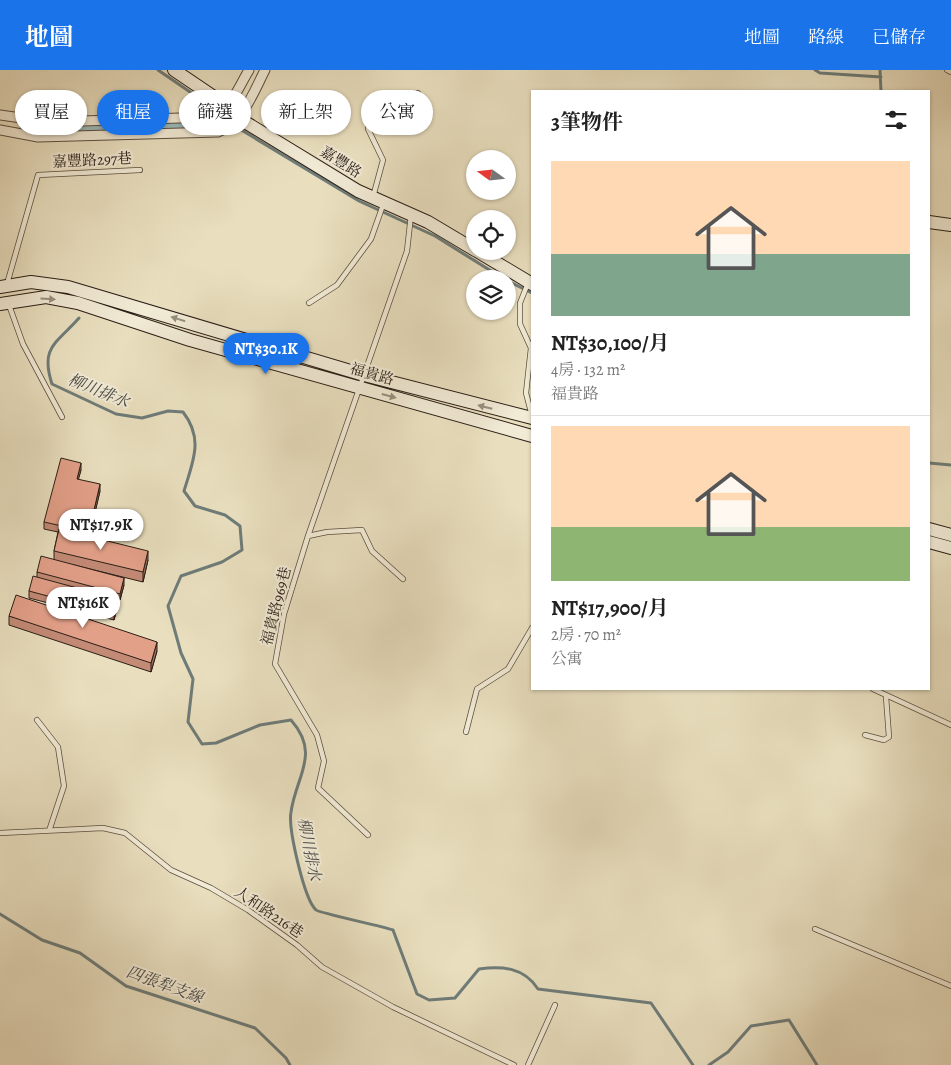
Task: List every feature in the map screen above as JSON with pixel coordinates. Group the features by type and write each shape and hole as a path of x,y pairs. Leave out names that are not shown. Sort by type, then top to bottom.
{"street":[{"name":"嘉豐路","path":"174,70 204,90"},
{"path":"236,90 248,70"},
{"path":"251,95 265,70"},
{"path":"179,119 50,122 4,116 2,130 38,137 179,133"},
{"name":"嘉豐路","path":"251,126 358,191 428,222 466,245"},
{"path":"930,222 951,225"},
{"name":"嘉豐路","path":"491,260 530,283"},
{"name":"福貴路","path":"3,286 32,282 68,287 364,375 531,419"},
{"name":"福貴路","path":"4,303 46,297 78,303 190,340 531,436"},
{"path":"930,529 951,536"},
{"path":"930,542 951,548"}],"lane":[{"path":"947,70 951,72"},
{"path":"309,303 336,285 371,239 383,160 371,135"},
{"name":"嘉豐路297巷","path":"3,286 38,175 140,170"},
{"name":"福貴路969巷","path":"368,835 318,788 324,761 317,735 275,664 284,614 308,536 361,388 407,251 411,215"},
{"path":"530,283 520,303 520,324 531,348 526,393 531,415"},
{"path":"4,303 23,344 62,417"},
{"path":"308,536 327,532 362,530 372,551 403,579"},
{"path":"466,732 477,689 508,668 531,630"},
{"path":"875,690 886,697 951,725"},
{"path":"865,735 884,740 889,737 886,697"},
{"path":"37,720 58,747 64,786 49,831"},
{"name":"人和路216巷","path":"0,833 102,828 125,833 171,870 211,888 248,910 297,945 322,967 393,1007 514,1065"},
{"path":"815,929 951,986"},
{"path":"528,1065 555,1006"}],"water":[{"path":"169,120 179,120 179,130 169,130"},
{"path":"87,121 97,121 97,132 87,132"}],"building":[{"path":"61,458 81,463 77,479 100,484 89,532 44,522"},
{"path":"59,529 148,551 143,572 54,551"},
{"path":"41,556 124,578 120,594 37,572"},
{"path":"33,576 118,599 114,614 29,591"},
{"path":"16,595 157,642 151,663 9,616"}],"waterway":[{"path":"158,70 187,90"},
{"path":"815,70 820,73 881,77"},
{"path":"880,70 881,90"},
{"path":"250,135 359,201 435,236 490,270"},
{"path":"516,285 531,292"},
{"name":"柳川排水","path":"79,318 57,341 49,354 48,362 52,384 116,414 142,418 168,411 183,412 189,422 195,441 193,460 184,491 195,506 225,515 240,526 242,550 222,562 181,576 168,606 181,653 193,679 188,722 202,744 216,743 260,725 291,720 300,732 306,755 291,812 292,833 302,878 311,903 316,910 393,930 417,994 429,1000 455,998 479,969 504,968 526,976 538,989 651,1003 693,1065"},
{"path":"930,463 951,465"},
{"name":"四張犁支線","path":"0,914 42,940 80,953 126,986 255,1028 286,1058 290,1065"},
{"name":"柳川排水","path":"709,1065 728,1052 751,1026 789,1020 817,1065"}]}
